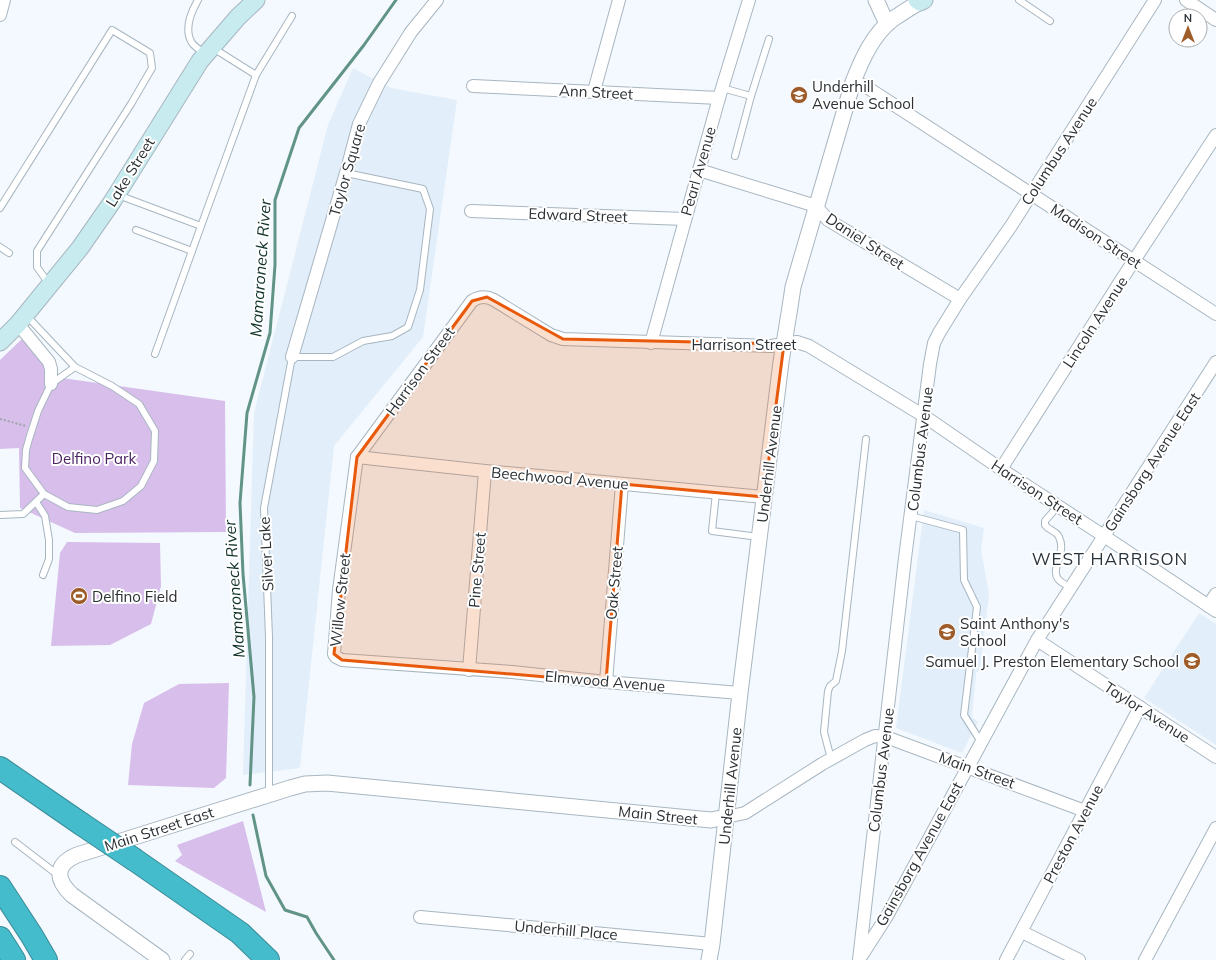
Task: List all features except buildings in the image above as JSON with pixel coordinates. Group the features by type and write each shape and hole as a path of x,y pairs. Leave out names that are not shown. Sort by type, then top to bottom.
{"highway":[{"path":"0,768 240,933 268,960"},
{"path":"0,888 46,960"},
{"path":"0,938 14,960"}],"main road":[{"name":"Lake Street","path":"0,342 22,320 80,248 116,195 200,61 238,17 256,0"}],"street":[{"path":"0,16 4,0"},
{"name":"Taylor Square","path":"292,357 346,174 359,124 379,83 411,32 437,0"},
{"path":"594,91 619,0"},
{"name":"Pearl Avenue","path":"651,343 748,0"},
{"path":"876,0 887,24"},
{"name":"Columbus Avenue","path":"860,959 911,516 934,343 960,299 1011,226 1155,0"},
{"path":"1186,0 1216,20"},
{"name":"Underhill Avenue","path":"709,960 764,497 793,287 853,82 864,54 887,24 920,1"},
{"name":"Madison Street","path":"853,82 865,86 1216,314"},
{"name":"Ann Street","path":"473,86 594,91 721,93"},
{"name":"Lincoln Avenue","path":"1001,469 1216,136"},
{"name":"Daniel Street","path":"699,170 816,206 828,220 960,299"},
{"name":"Edward Street","path":"472,211 685,219"},
{"name":"Harrison Street","path":"357,457 472,301 480,297 488,297 494,300 557,338 651,343 772,346 797,342 809,346 924,416 1001,469 1212,608"},
{"path":"22,320 49,362 51,369 51,384"},
{"name":"Gainsborg Avenue East","path":"860,959 887,916 1037,640 1216,362"},
{"name":"Beechwood Avenue","path":"357,457 485,471 764,497"},
{"name":"Willow Street","path":"357,457 339,590 334,654 342,660 469,670"},
{"name":"Pine Street","path":"469,670 485,471"},
{"name":"Oak Street","path":"606,682 622,484"},
{"path":"1212,608 1216,594"},
{"name":"Taylor Avenue","path":"1037,640 1216,757"},
{"name":"Elmwood Avenue","path":"469,670 512,672 740,694"},
{"name":"Preston Avenue","path":"1006,960 1140,707"},
{"name":"Main Street","path":"269,794 305,784 327,783 711,820 745,813 831,759 875,736 886,737 968,766 1085,811"},
{"name":"Main Street East","path":"60,876 63,864 67,859 77,855 269,794"},
{"path":"1145,960 1216,828"},
{"path":"60,876 61,882 72,896 162,960"},
{"name":"Underhill Place","path":"420,916 712,944"},
{"path":"1022,932 1079,960"}],"lane":[{"path":"198,0 191,13 188,34 193,44 256,76"},
{"path":"1019,0 1050,21"},
{"path":"155,354 256,76 292,16"},
{"path":"0,208 112,30 150,54 152,68 131,104 37,251 37,267 50,285"},
{"path":"735,156 751,96 769,38"},
{"path":"721,93 751,96"},
{"path":"292,357 333,357 363,341 392,336 408,327 420,290 430,209 423,189 346,174"},
{"path":"116,195 201,226"},
{"path":"136,230 192,251"},
{"path":"0,247 9,253"},
{"path":"22,320 75,367 112,386 139,404 155,431 154,461 141,486 123,501 97,510 68,507 44,494 25,468 26,450 32,428 51,384 75,367"},
{"name":"Silver Lake","path":"269,794 269,637 264,508 292,357"},
{"path":"831,759 824,732 828,691 830,686 836,681 842,651 866,439"},
{"path":"716,493 712,531 760,536"},
{"path":"0,515 23,514 44,494"},
{"path":"36,502 45,516 49,540 49,559 43,575"},
{"path":"1058,506 1045,521 1045,525 1047,528 1055,531 1062,545 1056,570 1058,580 1071,588"},
{"path":"911,516 963,530 964,580 977,607 964,715 981,742"},
{"path":"15,842 60,876"},
{"path":"185,960 190,954"}],"path":[{"path":"0,419 32,428"}],"highlighted area":[{"path":"487,297 563,339 784,344 764,497 622,484 606,682 342,660 334,654 357,457 472,301"}],"shaded area":[{"path":"353,68 391,88 457,100 423,337 334,446 300,768 243,775 254,413 328,125"},
{"name":"Saint Anthony's School","path":"924,510 984,528 981,550 989,594 980,670 976,673 972,717 978,722 962,753 896,728"},
{"name":"Samuel J. Preston Elementary School","path":"1199,613 1216,624 1216,745 1144,698"}],"green space":[{"name":"Delfino Park","path":"23,338 55,377 225,401 226,532 75,533 20,508 19,448 0,449 0,360"},
{"path":"67,542 160,543 161,586 151,624 110,645 51,646 60,553"},
{"path":"229,683 226,778 214,788 128,785 132,744 144,703 179,684"},
{"path":"243,821 266,912 175,861 182,855 177,845"}],"waterway":[{"name":"Mamaroneck River","path":"250,785 254,697 243,574 240,503 247,413 270,333 275,265 275,200 299,128 364,45 396,0"},
{"name":"Mamaroneck River","path":"253,815 266,876 285,910 307,917 334,960"}],"place":[{"name":"Underhill Avenue School","path":"799,95"},
{"name":"Delfino Field","path":"79,596"},
{"name":"Saint Anthony's School","path":"947,632"},
{"name":"Samuel J. Preston Elementary School","path":"1192,661"}],"district":[{"name":"WEST HARRISON","path":"1110,558"}]}
